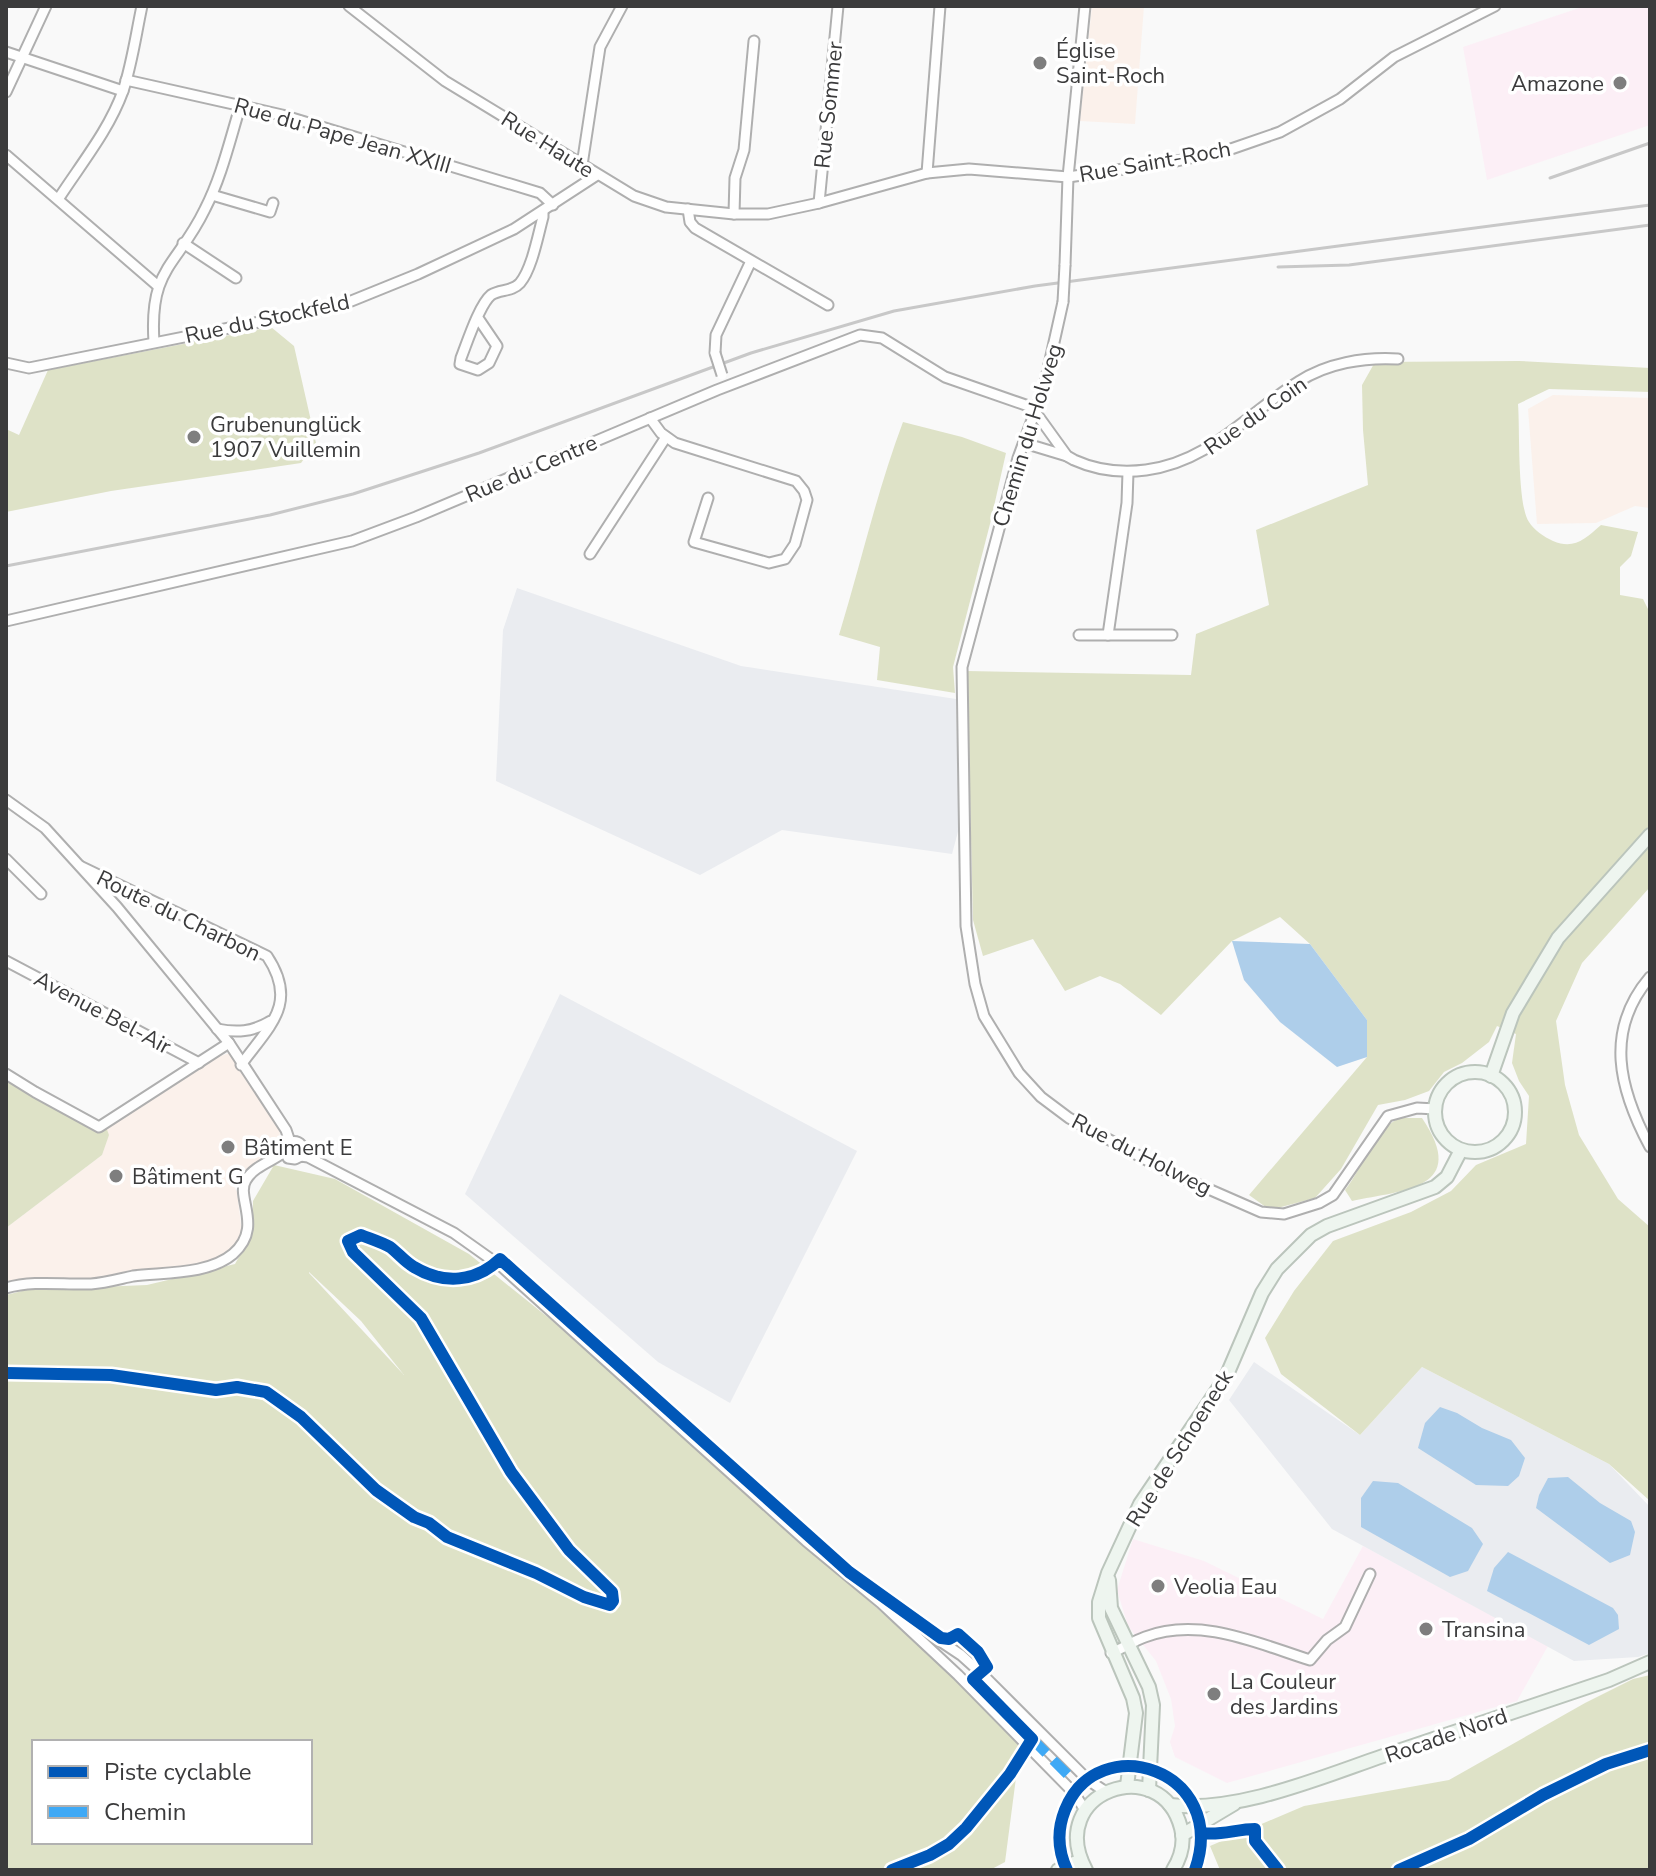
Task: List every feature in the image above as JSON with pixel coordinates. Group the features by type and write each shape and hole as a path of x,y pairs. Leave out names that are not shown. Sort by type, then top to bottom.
{"main road":[{"path":"1491,1076 1513,1013 1558,938 1650,835"},
{"path":"1473,1073 1491,1076 1509,1091 1514,1102 1514,1124 1509,1134 1494,1148 1483,1152 1461,1150 1440,1132 1436,1109 1443,1089 1457,1077 1473,1073"},
{"name":"Rue de Schoeneck","path":"1127,1786 1136,1713 1133,1698 1111,1653 1099,1618 1099,1602 1108,1573 1140,1504 1220,1388 1262,1293 1277,1269 1311,1235 1339,1221 1435,1187 1447,1177 1461,1150"},
{"path":"1108,1573 1111,1608 1149,1687 1153,1705 1149,1790"},
{"name":"Rocade Nord","path":"1240,1801 1319,1778 1609,1680 1650,1662"},
{"path":"1058,1870 1083,1865 1075,1842 1078,1824 1085,1810 1106,1792 1127,1786 1149,1790 1170,1805 1179,1820 1182,1847 1173,1870"},
{"path":"1170,1805 1187,1807 1240,1801"},
{"path":"1182,1835 1240,1801"}],"street":[{"path":"6,92 46,6"},
{"path":"59,198 107,125 123,91 142,6"},
{"name":"Rue Haute","path":"349,6 445,81 597,175 634,196 666,207 688,209"},
{"path":"582,165 600,47 622,6"},
{"name":"Rue Sommer","path":"819,203 838,6"},
{"path":"927,173 940,6"},
{"name":"Chemin du Holweg","path":"962,689 962,667 1058,332 1063,302 1068,177 1085,6"},
{"name":"Rue Saint-Roch","path":"688,209 768,214 927,173 969,169 1068,177 1172,162 1231,149 1280,132 1340,99 1394,57 1490,8"},
{"path":"734,214 735,178 744,150 754,41"},
{"path":"6,52 123,91"},
{"name":"Rue du Pape Jean XXIII","path":"126,80 241,104 321,126 540,193 553,205"},
{"path":"154,342 152,310 158,286 167,266 201,217 212,195 241,104"},
{"path":"6,155 158,286"},
{"name":"Rue du Stockfeld","path":"6,363 29,368 339,306 367,297 514,229 597,175"},
{"path":"212,195 270,212 273,203"},
{"path":"688,209 690,222 695,228 828,305"},
{"path":"478,318 497,346 489,363 478,370 460,364 478,318 492,295 515,288 522,280 543,211"},
{"path":"183,243 236,278"},
{"path":"727,387 715,353 716,335 751,261"},
{"name":"Rue du Centre","path":"6,621 352,541 850,338 871,335 887,341 945,377 1036,411"},
{"name":"Rue du Coin","path":"1024,443 1080,463 1128,472 1166,467 1193,457 1226,437 1309,376 1370,357 1398,359"},
{"path":"1036,411 1067,456"},
{"path":"650,418 666,437 694,451 796,481 807,500 792,550 780,561 769,563 694,542 708,498"},
{"path":"590,554 666,437"},
{"path":"1108,635 1127,503 1128,472"},
{"path":"1079,635 1172,635"},
{"name":"Rue du Holweg","path":"962,689 968,951 984,1016 1019,1073 1041,1097 1069,1118 1165,1170 1261,1212 1284,1214 1333,1195 1388,1116 1417,1108 1436,1109"},
{"name":"Route du Charbon","path":"6,800 45,828 117,907 229,1043 286,1130 290,1142"},
{"path":"6,859 41,894"},
{"name":"Route du Charbon","path":"74,863 267,956 279,974 282,1002 275,1018 241,1065"},
{"path":"117,907 129,890"},
{"name":"Avenue Bel-Air","path":"6,961 199,1063"},
{"path":"1650,977 1628,1010 1620,1061 1630,1105 1650,1147"},
{"path":"217,1029 232,1032 252,1030 275,1018"},
{"name":"Avenue Bel-Air","path":"6,1074 99,1127 229,1043"},
{"path":"6,1288 31,1283 92,1284 205,1267 225,1260 242,1245 247,1230 249,1217 244,1199 245,1180 270,1159 284,1152 290,1142 301,1145 301,1156"},
{"path":"284,1152 291,1159 308,1157 454,1233 502,1267 806,1541 881,1603 1065,1783 1085,1810"},
{"path":"1111,1653 1146,1636 1168,1631 1207,1630 1310,1660 1327,1640 1345,1627 1370,1574"},
{"path":"881,1603 961,1655 1088,1780 1106,1792"}],"shaded area":[{"path":"1092,6 1144,6 1135,124 1080,121"},
{"path":"1585,6 1650,6 1650,125 1487,180 1463,47"},
{"path":"1553,395 1650,398 1650,508 1635,506 1596,523 1537,524 1528,409"},
{"path":"517,588 741,666 956,699 959,828 952,854 782,830 700,875 496,781 503,630"},
{"path":"560,994 857,1151 730,1403 658,1362 465,1194"},
{"path":"229,1053 280,1129 279,1144 233,1184 237,1192 242,1233 238,1244 228,1254 201,1263 88,1280 38,1278 6,1285 6,1228 102,1155 106,1127 208,1061"},
{"path":"1254,1362 1360,1435 1422,1367 1609,1464 1650,1507 1650,1653 1638,1657 1574,1661 1332,1529 1229,1400"},
{"path":"1133,1539 1204,1561 1323,1619 1363,1546 1548,1646 1517,1701 1227,1783 1175,1757 1170,1742 1175,1726 1171,1699 1156,1661 1128,1626 1117,1590"}],"green space":[{"path":"271,327 294,346 316,443 301,463 111,491 6,512 6,429 19,435 48,370"},
{"path":"1519,361 1650,368 1650,392 1549,389 1518,404 1522,500 1529,522 1546,537 1567,544 1584,539 1601,525 1638,532 1631,556 1620,567 1620,595 1643,599 1650,613 1650,887 1582,963 1556,1021 1565,1085 1579,1135 1618,1199 1650,1227 1650,1501 1609,1464 1422,1367 1360,1435 1281,1374 1265,1338 1294,1291 1333,1241 1411,1212 1451,1191 1476,1165 1526,1144 1529,1096 1512,1063 1516,1034 1497,1026 1489,1042 1462,1063 1444,1072 1429,1091 1378,1105 1341,1169 1315,1198 1270,1210 1249,1195 1367,1057 1367,1020 1310,944 1280,917 1232,941 1161,1015 1120,984 1100,976 1065,991 1033,939 983,956 973,920 967,671 1191,675 1196,634 1269,605 1256,530 1368,485 1362,385 1375,362"},
{"path":"903,422 962,437 1006,453 953,667 955,693 877,680 880,647 839,635"},
{"path":"6,1074 106,1127 109,1135 102,1155 6,1228"},
{"path":"1400,1118 1422,1118 1435,1142 1439,1159 1435,1173 1410,1189 1352,1201 1345,1190 1375,1140"},
{"path":"274,1165 335,1179 469,1254 550,1319 974,1694 1020,1747 1005,1862 990,1870 6,1870 6,1295 26,1290 147,1285 235,1264 252,1233 253,1201","holes":["309,1272 361,1321 404,1375"]},
{"path":"1650,1675 1650,1870 1220,1870 1210,1846 1304,1806 1449,1780 1585,1703 1633,1679"}],"water":[{"path":"1232,941 1310,944 1367,1020 1367,1057 1337,1067 1280,1022 1244,980"},
{"path":"1440,1407 1511,1440 1525,1458 1519,1476 1508,1486 1476,1485 1418,1448 1425,1423"},
{"path":"1568,1477 1600,1503 1631,1521 1635,1532 1630,1555 1610,1563 1536,1508 1548,1478"},
{"path":"1373,1481 1398,1483 1472,1528 1483,1544 1468,1571 1450,1577 1361,1527 1361,1498"},
{"path":"1508,1552 1613,1608 1618,1615 1619,1629 1589,1645 1487,1591 1494,1568"}],"railway":[{"path":"1550,178 1650,143"},
{"path":"6,566 270,515 353,494 479,453 751,353 894,311 1035,286 1650,205"},
{"path":"1278,267 1349,265 1650,225"}],"marked path":[{"path":"1032,1739 1080,1787"}],"cycle path":[{"path":"6,1373 111,1375 216,1390 237,1387 266,1392 301,1417 376,1490 414,1517 429,1523 447,1537 536,1573 584,1597 610,1605 612,1592 569,1550 511,1472 421,1318 353,1252 348,1241 361,1235 390,1247 411,1265 437,1277 470,1276 491,1267 500,1259 849,1572 941,1638 949,1639 958,1634 978,1652 987,1667 973,1679 1032,1739 1010,1774 949,1844 892,1870"},
{"path":"1399,1870 1469,1839 1543,1795 1606,1764 1650,1750"},
{"path":"1067,1870 1060,1840 1065,1810 1081,1785 1104,1770 1130,1766 1156,1771 1178,1785 1194,1807 1201,1835 1195,1870"},
{"path":"1202,1833 1255,1829 1255,1841 1278,1870"}],"place":[{"name":"Église Saint-Roch","path":"1040,63"},
{"name":"Amazone","path":"1620,83"},
{"name":"Grubenunglück 1907 Vuillemin","path":"194,437"},
{"name":"Bâtiment E","path":"228,1147"},
{"name":"Bâtiment G","path":"116,1176"},
{"name":"Veolia Eau","path":"1158,1586"},
{"name":"Transina","path":"1426,1629"},
{"name":"La Couleur des Jardins","path":"1214,1694"}]}
